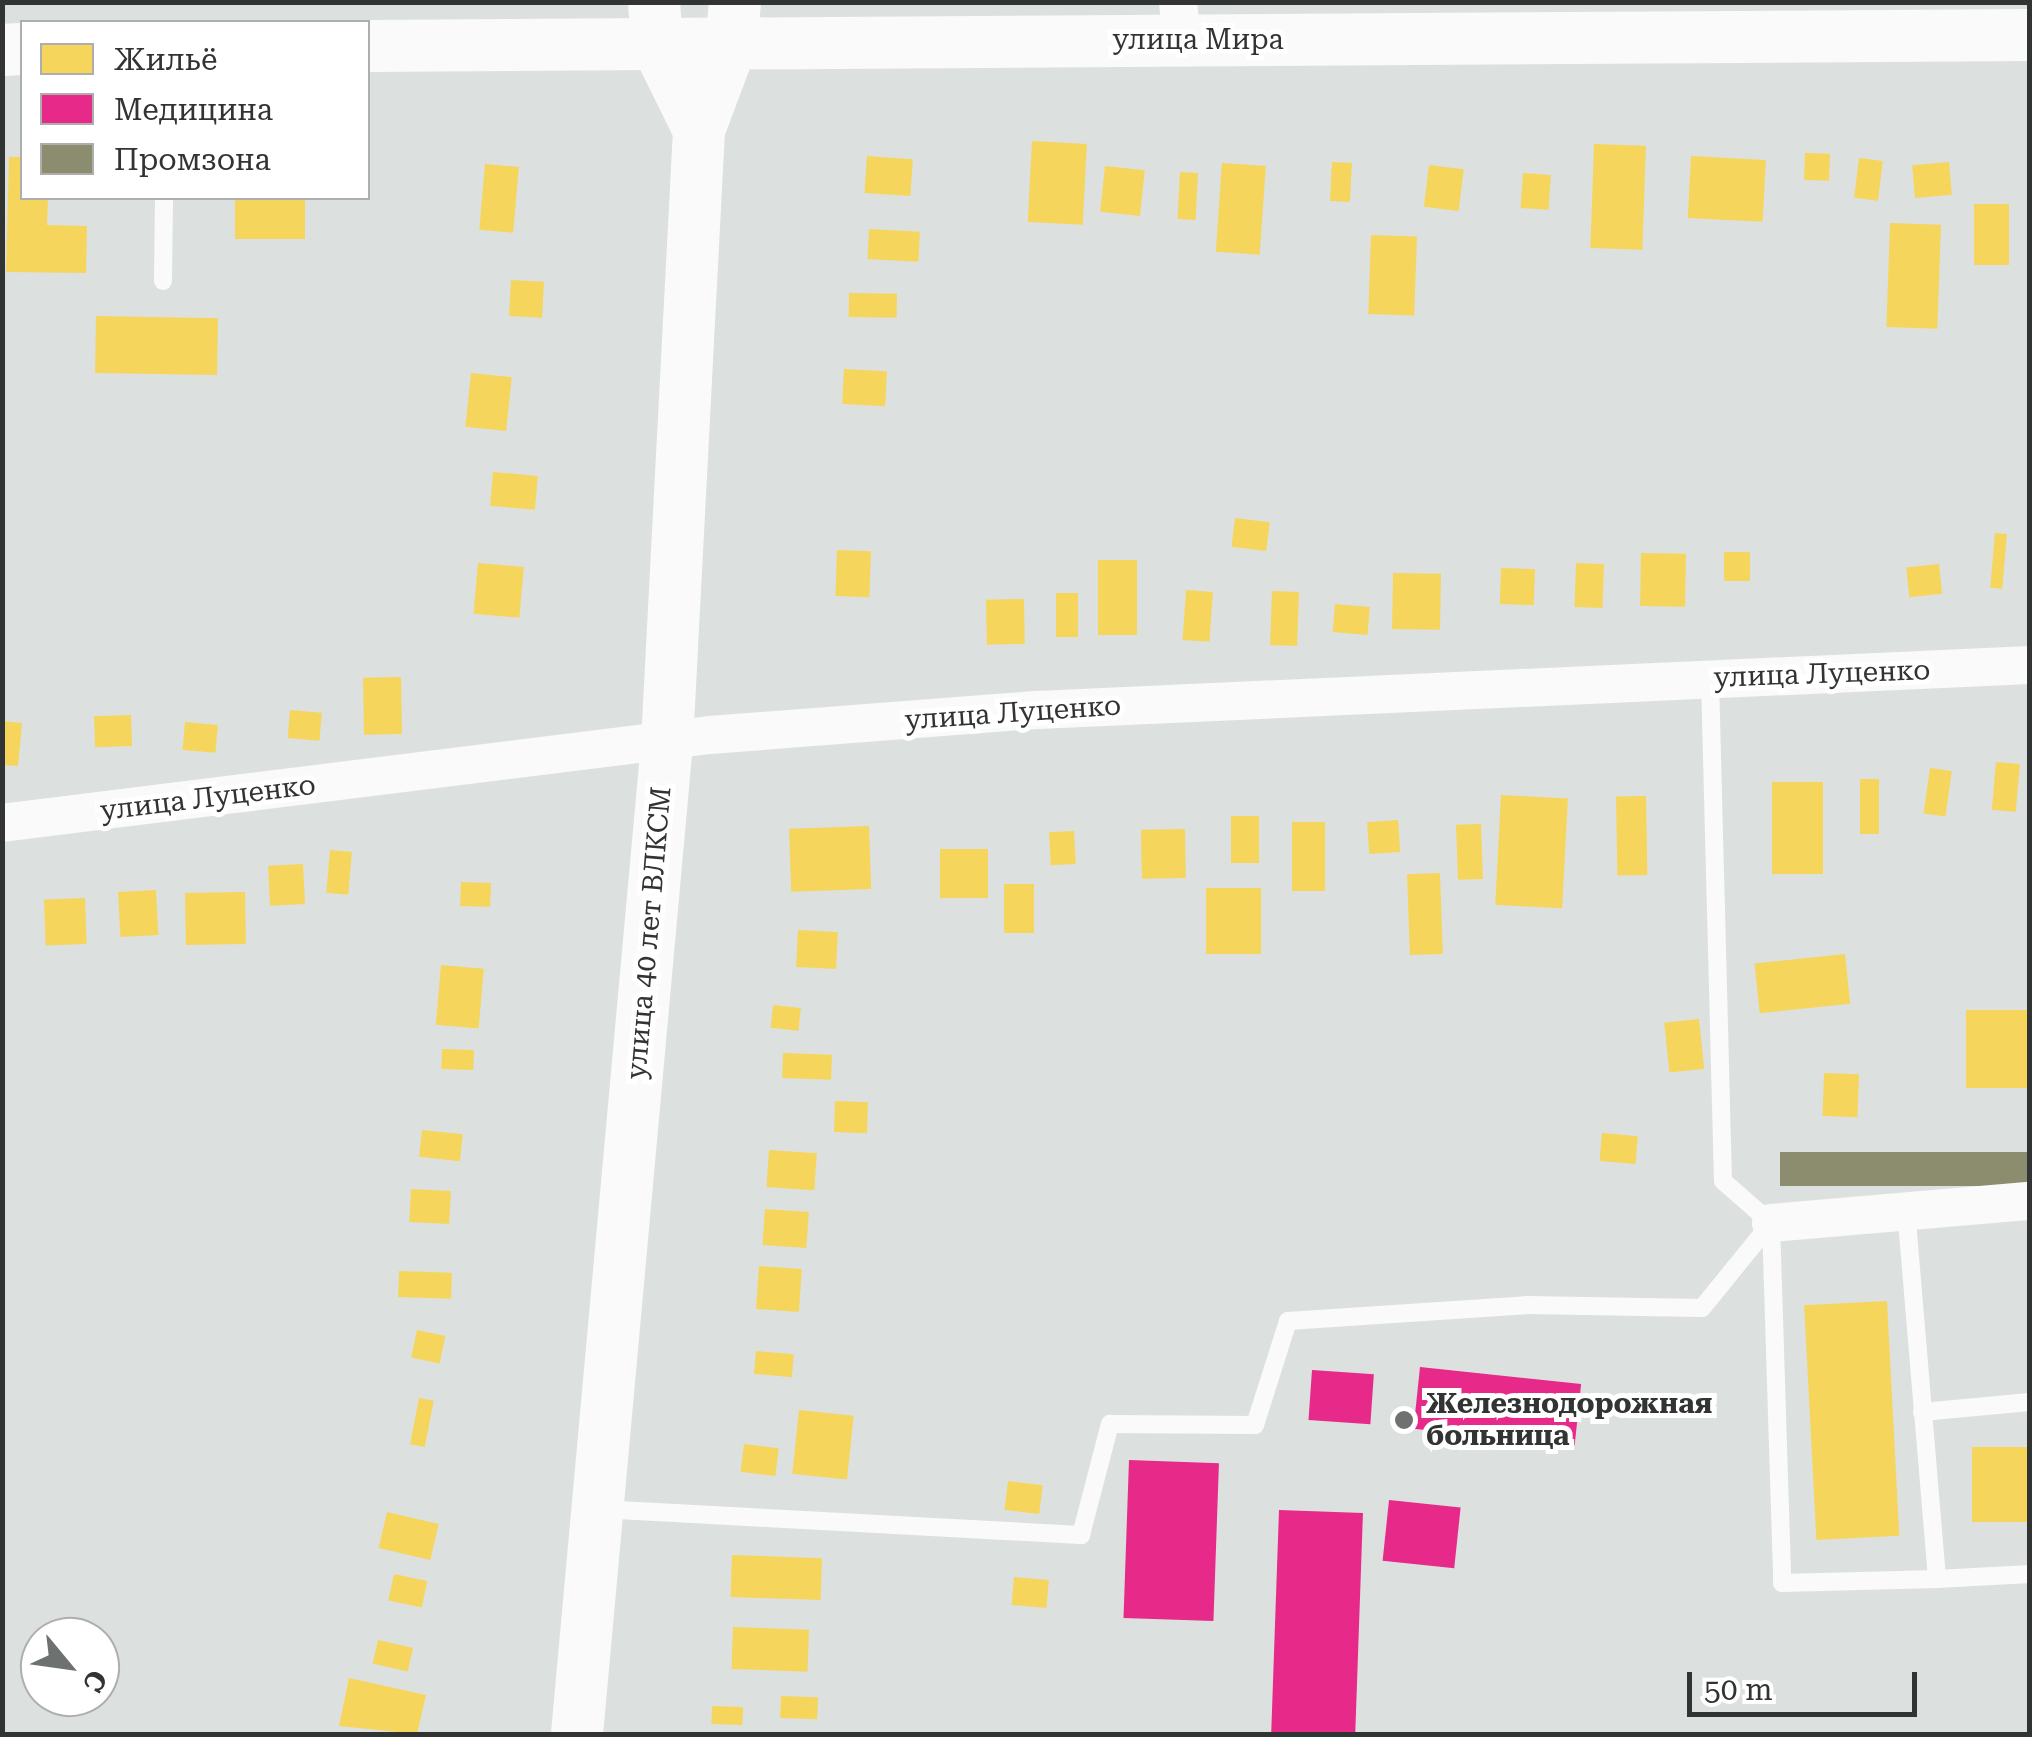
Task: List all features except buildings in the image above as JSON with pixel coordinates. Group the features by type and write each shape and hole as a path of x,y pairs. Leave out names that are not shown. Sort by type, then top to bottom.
{"street":[{"name":"улица Мира","path":"370,46 656,24 1923,18 2030,35"},
{"name":"улица 40 лет ВЛКСМ","path":"656,24 699,130"},
{"name":"улица 40 лет ВЛКСМ","path":"577,1734 666,743 699,130 733,24"},
{"name":"улица Луценко","path":"2,822 666,743 1038,710 2030,665"},
{"path":"1771,1223 1906,1208 2030,1201"}],"lane":[{"path":"163,281 164,200"},
{"path":"1710,678 1723,1180 1771,1223 1782,1583 2030,1574"},
{"path":"1906,1208 1937,1579"},
{"path":"596,1508 1081,1535 1110,1424 1255,1426 1288,1322 1526,1305 1702,1308 1771,1223"},
{"path":"1922,1412 2030,1402"}],"place":[{"name":"Железнодорожная больница","path":"1404,1420"}]}
